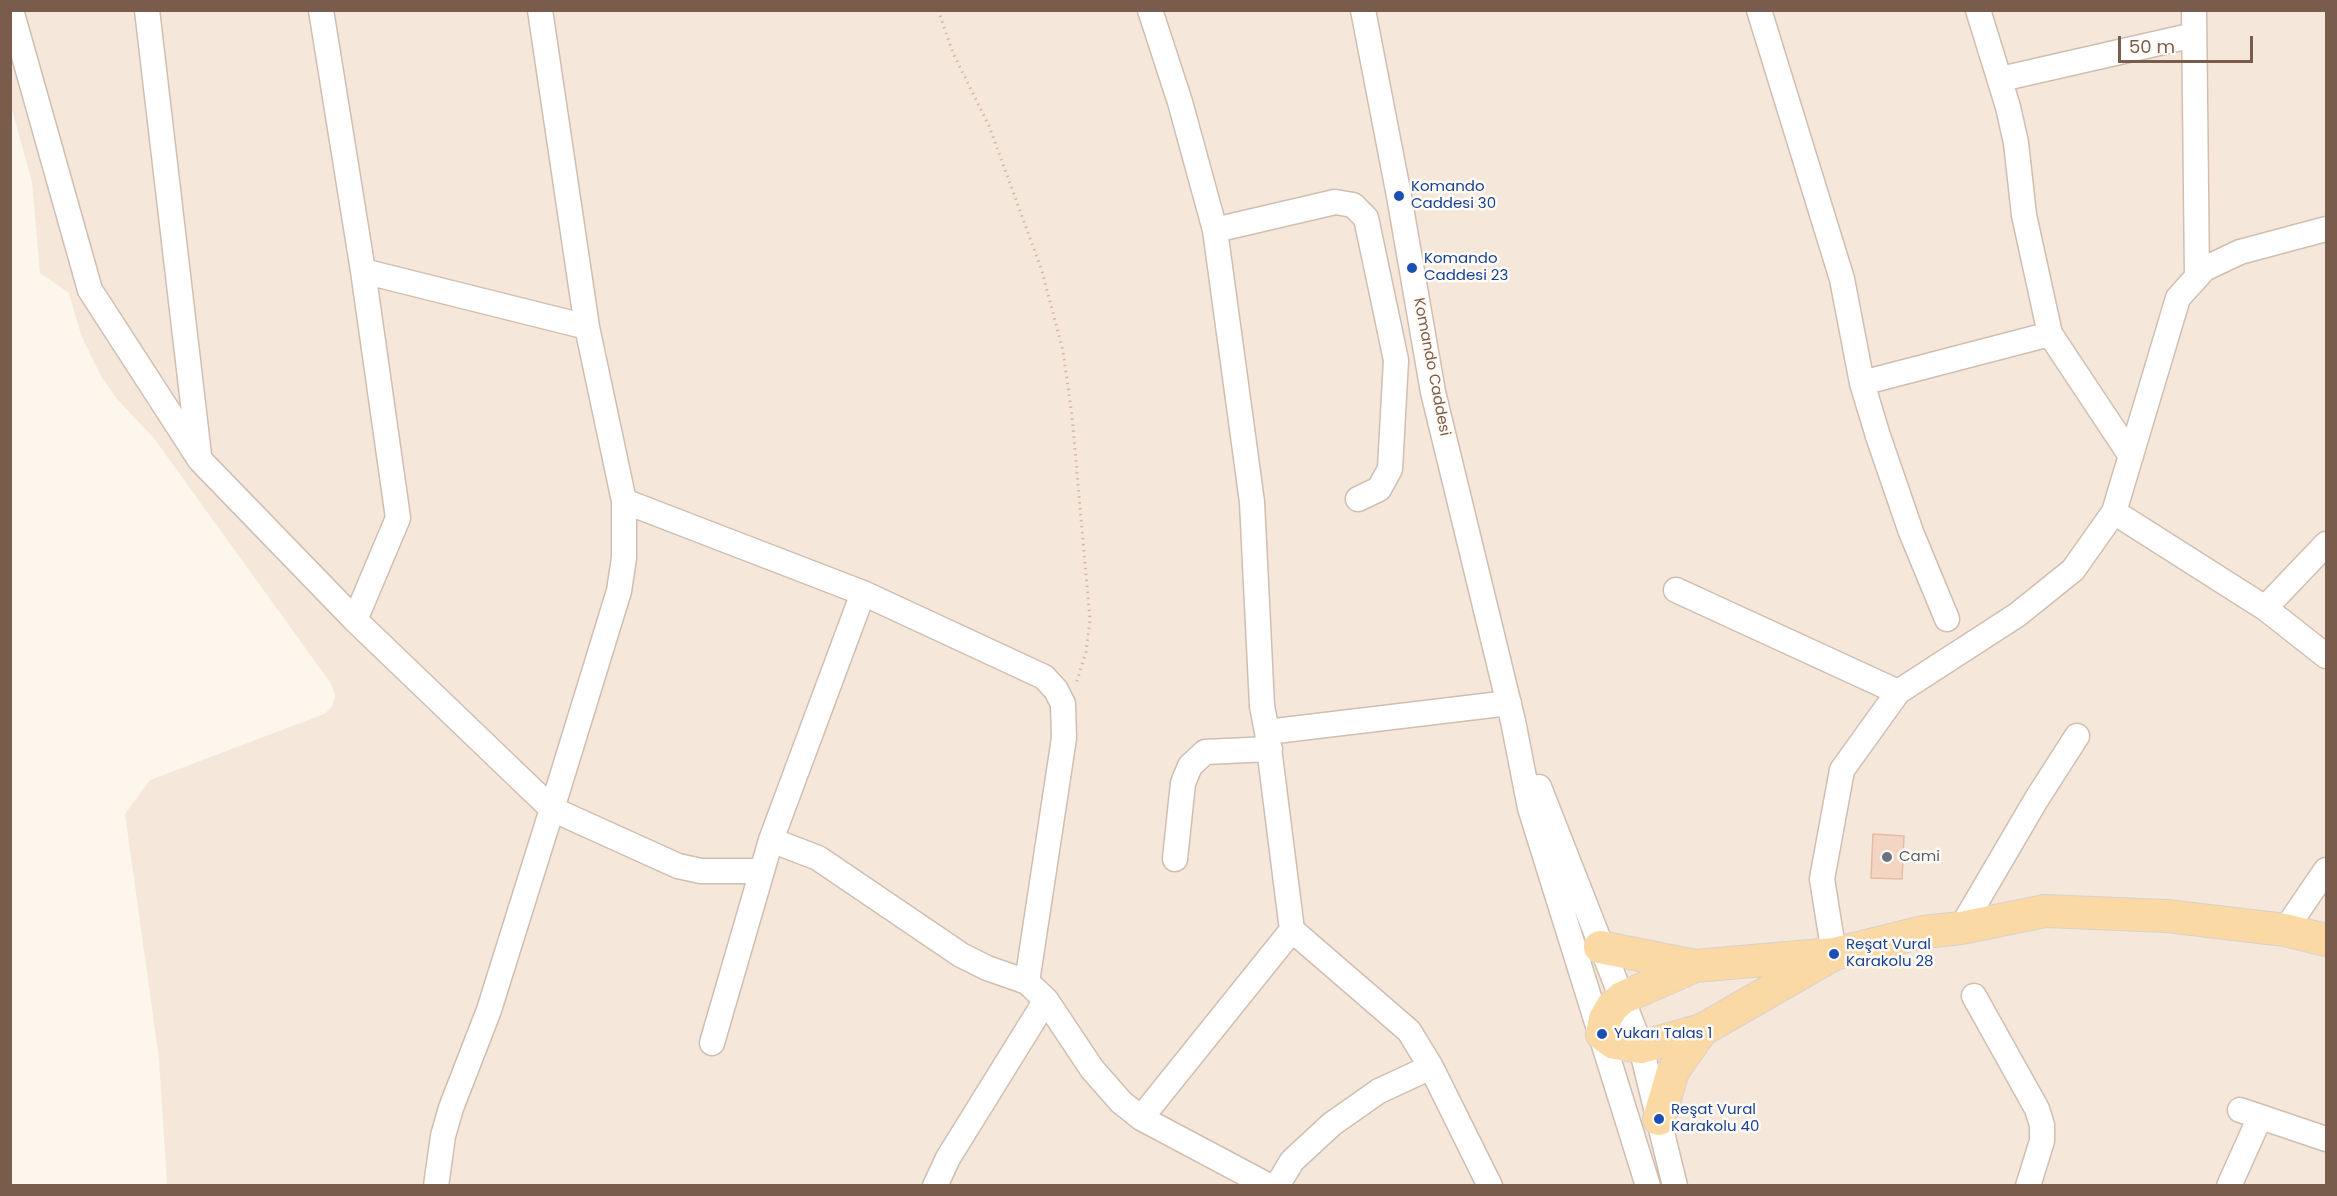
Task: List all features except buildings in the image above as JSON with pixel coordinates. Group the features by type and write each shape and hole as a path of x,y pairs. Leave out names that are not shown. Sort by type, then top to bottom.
{"main road":[{"path":"1600,947 1695,966 1834,954 1923,932 1961,928 2045,911 2167,916 2285,930 2326,940"},
{"path":"1695,966 1622,998 1605,1019 1602,1034 1614,1043 1641,1047 1702,1030 1834,954"},
{"path":"1659,1119 1673,1071 1702,1030"}],"street":[{"path":"11,10 90,290 200,460 355,620 552,809 678,866 713,872 762,872"},
{"path":"147,10 200,460"},
{"path":"321,10 363,271 398,518 355,620"},
{"path":"436,1185 443,1136 451,1108 489,1010 619,591 624,558 624,501 587,327 540,10"},
{"path":"1150,10 1183,112 1215,230 1252,502 1262,706 1269,741 1292,930 1409,1031 1431,1066 1490,1185"},
{"name":"Komando Caddesi","path":"1363,10 1399,196 1433,392 1511,712"},
{"path":"1760,10 1842,279 1862,383 1895,488 1947,619"},
{"path":"1978,10 2001,79 2016,142 2024,215 2050,334 2131,456"},
{"path":"2194,10 2197,277"},
{"path":"2001,79 2194,35"},
{"path":"1215,230 1335,202 1353,205 1366,218 1396,360 1390,469 1378,489 1358,499"},
{"path":"1834,954 1822,879 1842,770 1898,692 2017,615 2073,570 2114,512 2178,298 2204,270 2240,252 2326,229"},
{"path":"363,271 587,327"},
{"path":"1862,383 2050,334"},
{"path":"624,501 863,592 1044,677 1056,690 1063,704 1064,738 1027,982"},
{"path":"2114,512 2265,608 2326,656"},
{"path":"2265,608 2326,544"},
{"path":"1676,590 1898,692"},
{"path":"712,1042 771,840 863,592"},
{"path":"1175,859 1183,783 1191,766 1205,752 1269,741 1511,712"},
{"path":"1511,712 1600,947 1641,1047 1675,1185"},
{"path":"1511,712 1530,808 1648,1185"},
{"path":"1961,928 2036,800 2077,736"},
{"path":"771,840 818,858 961,955 987,969 1027,982 1046,1000 1106,1086 1141,1118 1269,1185"},
{"path":"2285,930 2326,870"},
{"path":"1141,1118 1292,930"},
{"path":"1974,996 2037,1108 2042,1125 2042,1142 2028,1185"},
{"path":"935,1185 948,1158 1046,1000"},
{"path":"1277,1185 1292,1161 1332,1124 1379,1092 1431,1066"},
{"path":"2229,1185 2250,1114 2326,1139"}],"path":[{"path":"938,10 952,53 989,126 1042,271 1063,351 1072,416 1090,620 1083,665 1072,695 1063,704"}],"shaded area":[{"path":"10,11 2326,11 2326,1185 167,1185 159,1059 125,814 150,780 324,714 332,707 335,696 332,685 153,437 117,399 102,378 81,335 69,293 40,273 32,182 11,106"}],"place":[{"name":"Komando Caddesi 30","path":"1399,196"},
{"name":"Komando Caddesi 23","path":"1412,268"},
{"name":"Cami","path":"1887,857"},
{"name":"Reşat Vural Karakolu 28","path":"1834,954"},
{"name":"Yukarı Talas 1","path":"1602,1034"},
{"name":"Reşat Vural Karakolu 40","path":"1659,1119"}]}
